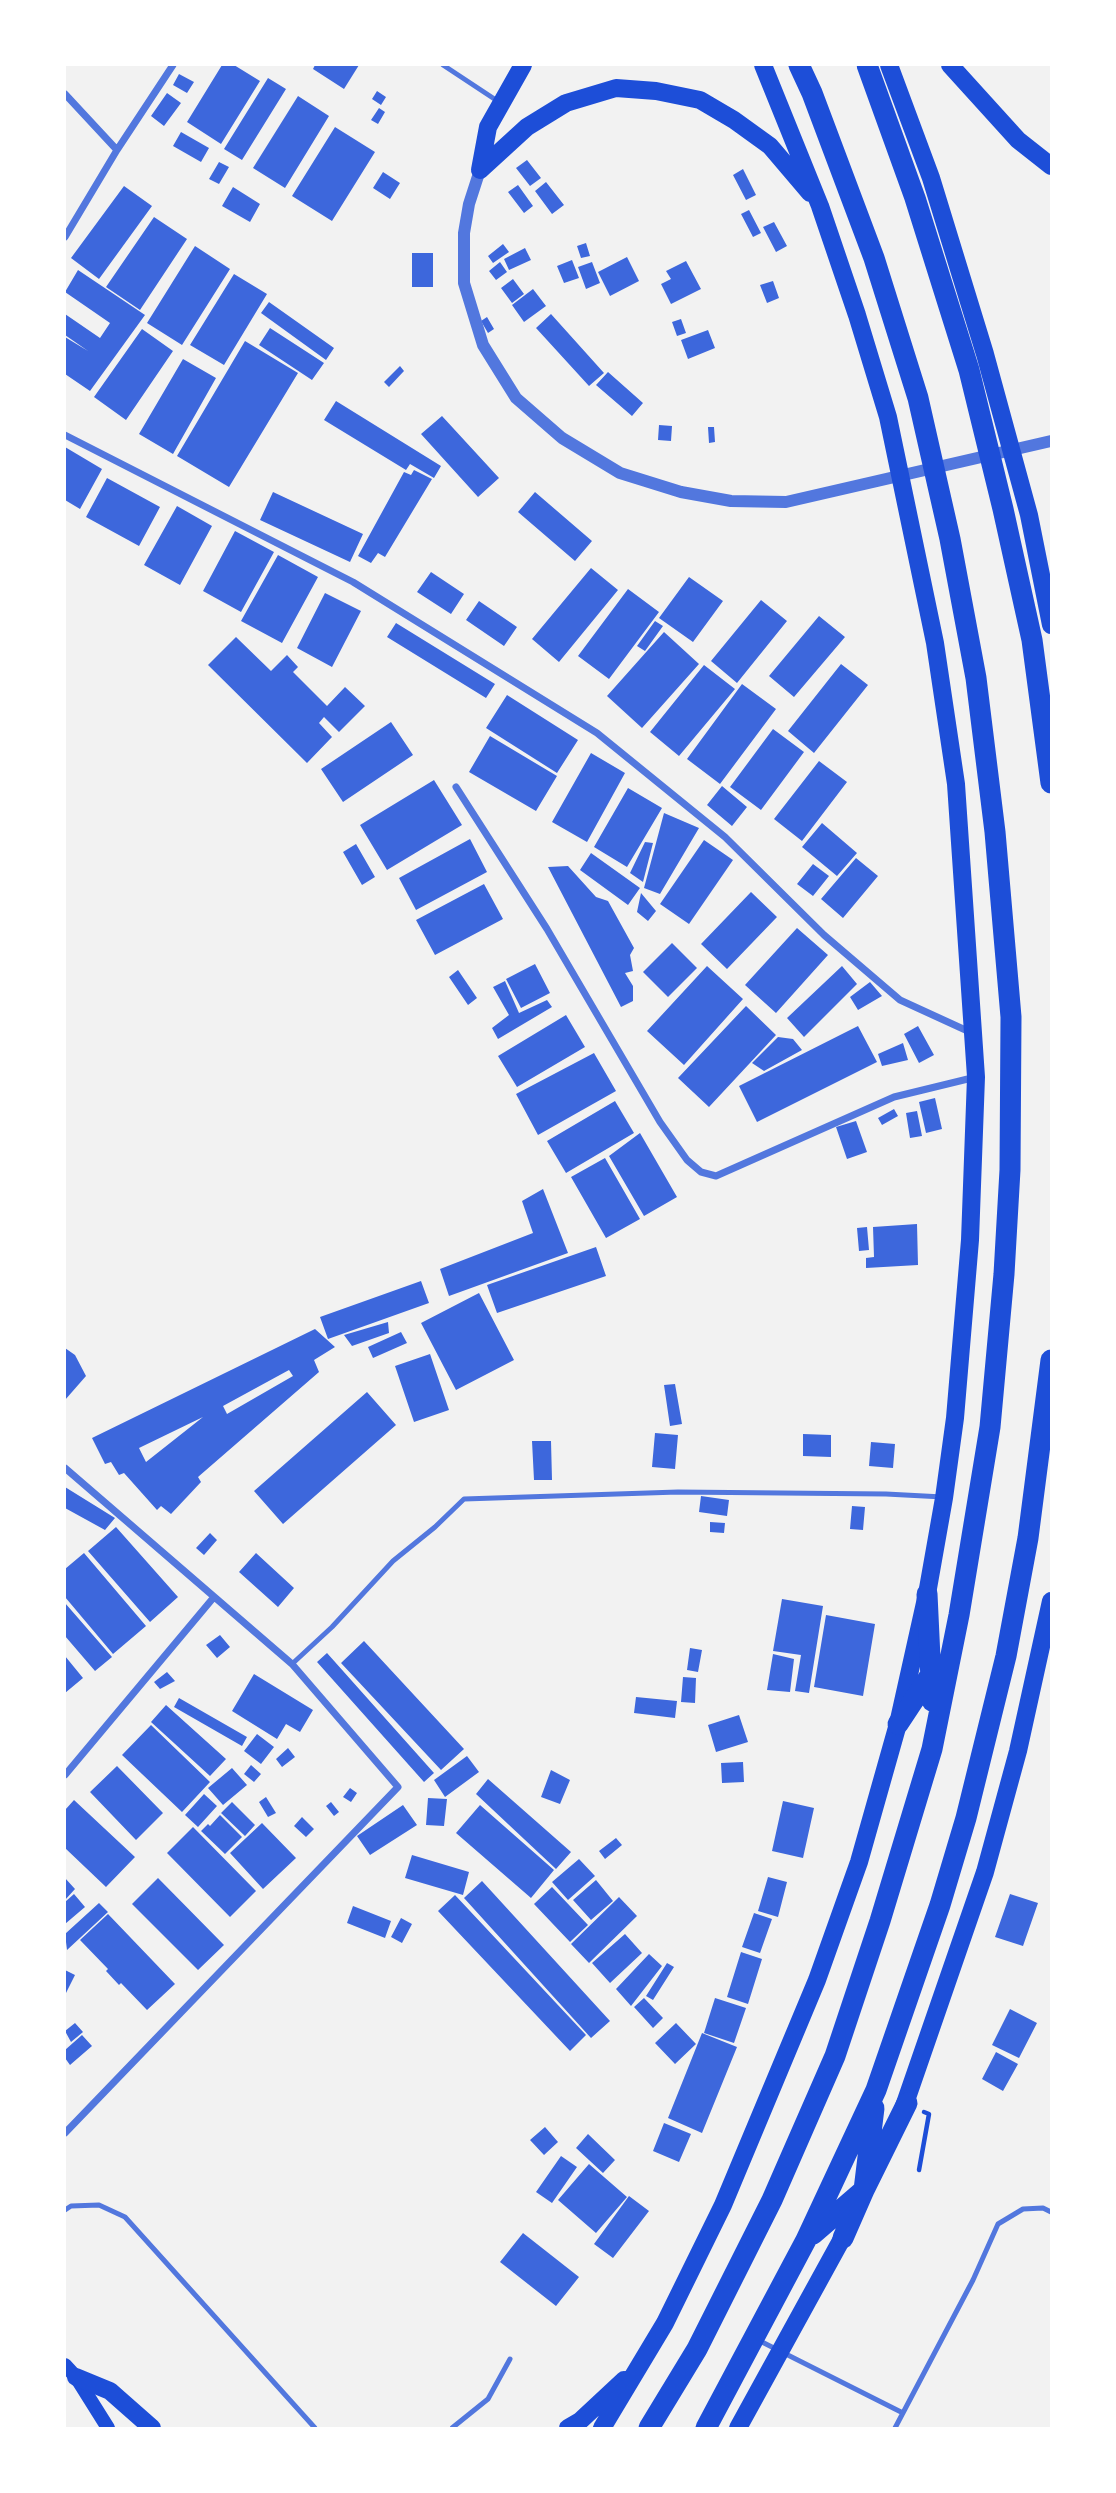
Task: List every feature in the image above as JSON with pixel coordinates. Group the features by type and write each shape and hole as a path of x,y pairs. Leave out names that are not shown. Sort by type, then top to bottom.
{"highway":[{"path":"649,2428 697,2349 772,2200 835,2056 880,1921 932,1749 959,1615 990,1427 1010,1170 1011,1017 995,832 976,677 950,539 918,398 874,258 799,65"},
{"path":"866,65 915,198 969,370 1032,639 1051,783"},
{"path":"706,2428 806,2241 876,2090 940,1905 967,1818 1006,1656 1028,1538 1051,1360"},
{"path":"927,1594 932,1672 932,1749"},
{"path":"898,1724 932,1672 959,1615"},
{"path":"806,2241 864,2190 876,2090"},
{"path":"844,2238 864,2190 912,2106"}],"main road":[{"path":"480,170 488,127 523,65"},
{"path":"602,2428 642,2364 723,2205 817,1980 859,1862 898,1724 927,1594 955,1418 970,1240 976,1077 956,784 935,643 888,417 820,206 762,65"},
{"path":"889,65 932,178 974,317 1029,515 1051,625"},
{"path":"950,65 1018,140 1051,166"},
{"path":"480,170 527,127 566,103 616,88 656,90 700,100 734,120 770,146 820,206"},
{"path":"738,2428 844,2238 912,2106 985,1872 1018,1751 1051,1601"},
{"path":"568,2428 580,2421 642,2364"},
{"path":"70,2371 108,2428"},
{"path":"70,2371 110,2391 152,2428"}],"street":[{"path":"65,237 117,150 173,65"},
{"path":"65,94 117,150"},
{"path":"480,170 469,204 464,233 464,283 483,345 516,398 562,438 620,472 681,492 731,501 786,502 1051,441"},
{"path":"65,435 353,582 597,733 725,837 824,935 900,1000 973,1033"},
{"path":"457,787 547,929 660,1122 687,1160 701,1172 716,1176 894,1097 976,1077"},
{"path":"65,1468 292,1664 398,1787 65,2133"},
{"path":"65,1775 214,1597"}],"lane":[{"path":"443,65 501,104"},
{"path":"292,1664 332,1627 393,1561 464,1499 678,1492 944,1497"},
{"path":"65,2210 71,2206 99,2205 125,2217 315,2428"},
{"path":"895,2428 974,2280 998,2224 1023,2209 1043,2208 1051,2212"},
{"path":"755,2338 903,2413"},
{"path":"452,2428 488,2399 510,2360"}],"path":[{"path":"912,2106 929,2114 919,2170"}],"building":[{"path":"222,65 234,65 260,81 221,144 187,122"},
{"path":"315,65 359,65 344,89 313,69"},
{"path":"179,74 194,82 187,93 173,85"},
{"path":"268,78 286,89 242,160 224,149"},
{"path":"377,91 386,97 381,105 372,99"},
{"path":"167,93 181,103 164,126 151,116"},
{"path":"298,96 329,116 285,188 253,168"},
{"path":"379,108 385,112 378,124 371,120"},
{"path":"335,127 375,152 332,221 292,196"},
{"path":"181,132 209,148 201,162 173,146"},
{"path":"527,160 541,178 530,186 516,168"},
{"path":"219,162 229,167 219,184 209,179"},
{"path":"743,169 756,195 746,200 733,175"},
{"path":"383,172 400,183 390,199 373,188"},
{"path":"546,182 564,205 552,214 535,191"},
{"path":"518,185 533,206 524,213 508,192"},
{"path":"124,186 152,206 99,279 71,258"},
{"path":"233,187 260,204 250,222 222,206"},
{"path":"749,210 761,233 753,237 741,214"},
{"path":"154,217 187,239 140,310 106,287"},
{"path":"774,222 787,246 776,252 763,227"},
{"path":"586,243 590,256 581,258 577,246"},
{"path":"503,244 509,252 493,263 488,256"},
{"path":"195,246 230,269 182,345 147,323"},
{"path":"525,248 531,260 509,270 504,259"},
{"path":"412,253 433,253 433,287 412,287"},
{"path":"627,257 639,281 610,296 598,272"},
{"path":"572,260 579,278 564,283 557,266"},
{"path":"686,261 701,289 671,304 661,284 671,279 666,271"},
{"path":"500,262 507,272 496,280 489,271"},
{"path":"592,262 600,283 586,289 578,267"},
{"path":"78,270 145,315 90,391 65,374 65,337 88,351 65,335 65,314 100,338 110,323 65,292"},
{"path":"234,274 267,294 224,365 190,345"},
{"path":"513,279 524,294 512,303 501,288"},
{"path":"773,281 779,298 767,303 760,285"},
{"path":"533,289 546,306 524,322 512,305"},
{"path":"269,302 334,348 326,360 261,313"},
{"path":"551,314 604,373 589,386 536,328"},
{"path":"487,317 494,329 488,333 481,321"},
{"path":"681,319 686,333 677,336 672,322"},
{"path":"270,328 324,363 312,380 259,345"},
{"path":"142,329 173,351 126,420 94,397"},
{"path":"708,330 715,348 688,359 681,340"},
{"path":"245,341 298,373 229,487 177,456"},
{"path":"183,359 216,378 173,454 139,434"},
{"path":"400,366 404,371 389,387 384,382"},
{"path":"608,372 643,403 632,416 596,385"},
{"path":"336,401 441,466 434,478 410,464 406,470 324,420"},
{"path":"442,416 499,478 478,497 421,434"},
{"path":"659,425 672,426 671,441 658,440"},
{"path":"708,427 714,427 715,442 709,443"},
{"path":"65,447 102,469 80,509 65,500"},
{"path":"414,470 432,479 385,557 378,553 371,563 358,556 404,472 411,475"},
{"path":"107,478 160,507 139,546 86,517"},
{"path":"273,492 363,534 350,562 260,520"},
{"path":"535,492 592,541 575,561 518,512"},
{"path":"177,506 212,526 180,585 144,565"},
{"path":"235,531 274,552 241,612 203,591"},
{"path":"278,555 318,577 282,643 241,621"},
{"path":"591,568 618,590 559,662 532,639"},
{"path":"431,572 464,594 451,614 417,592"},
{"path":"689,577 723,601 693,642 659,618"},
{"path":"628,589 659,612 609,679 578,656"},
{"path":"325,593 361,611 332,667 297,648"},
{"path":"761,600 787,621 737,683 711,661"},
{"path":"479,601 517,627 504,646 466,620"},
{"path":"819,616 845,637 794,697 769,676"},
{"path":"655,621 663,626 645,651 637,646"},
{"path":"396,623 495,684 486,698 387,637"},
{"path":"664,632 699,664 642,728 607,696"},
{"path":"236,637 271,671 287,655 298,667 293,672 327,706 345,687 365,706 339,732 324,717 319,723 332,737 307,763 208,665"},
{"path":"841,664 868,685 814,753 788,731"},
{"path":"704,665 735,689 679,756 650,732"},
{"path":"742,684 776,709 720,784 687,759"},
{"path":"507,695 578,740 557,773 486,728"},
{"path":"391,722 413,755 343,802 321,769"},
{"path":"773,729 804,752 761,810 730,787"},
{"path":"490,736 557,776 536,811 469,772"},
{"path":"591,753 625,773 587,842 552,822"},
{"path":"819,761 847,782 802,841 774,819"},
{"path":"434,780 462,825 387,870 360,825"},
{"path":"722,786 747,807 732,826 707,805"},
{"path":"628,788 662,808 627,867 594,847"},
{"path":"664,813 699,828 660,894 644,888"},
{"path":"822,823 857,853 837,876 802,847"},
{"path":"470,839 487,872 416,910 399,878"},
{"path":"704,840 733,860 689,924 660,904"},
{"path":"645,842 653,843 643,882 630,873"},
{"path":"356,844 375,877 362,885 343,852"},
{"path":"591,853 640,888 628,905 580,870"},
{"path":"856,858 878,876 843,918 821,899"},
{"path":"813,864 829,876 813,896 797,884"},
{"path":"568,866 596,897 608,901 634,948 630,955 633,971 625,973 633,986 633,1001 621,1007 548,867"},
{"path":"484,884 503,919 435,955 416,920"},
{"path":"751,892 777,917 727,969 701,944"},
{"path":"641,893 656,911 648,921 637,912"},
{"path":"797,928 828,955 776,1013 745,985"},
{"path":"672,943 697,968 668,997 643,972"},
{"path":"535,964 550,993 521,1008 506,979"},
{"path":"707,966 743,999 684,1065 647,1031"},
{"path":"842,966 857,984 804,1037 787,1018"},
{"path":"458,970 477,998 468,1005 449,977"},
{"path":"505,981 519,1013 547,1000 552,1007 498,1039 492,1028 509,1015 493,987"},
{"path":"870,982 882,996 858,1010 850,997"},
{"path":"746,1006 776,1035 709,1107 678,1078"},
{"path":"566,1015 585,1047 517,1087 498,1056"},
{"path":"858,1026 877,1062 757,1122 739,1086"},
{"path":"918,1026 934,1055 919,1063 904,1034"},
{"path":"778,1037 793,1039 802,1050 764,1071 752,1063"},
{"path":"903,1043 908,1060 882,1066 878,1054"},
{"path":"594,1053 616,1091 538,1135 516,1094"},
{"path":"935,1098 942,1129 926,1133 919,1102"},
{"path":"615,1101 634,1133 566,1173 547,1141"},
{"path":"894,1109 898,1116 882,1125 878,1118"},
{"path":"917,1111 922,1136 910,1138 906,1113"},
{"path":"856,1121 867,1152 847,1159 836,1127"},
{"path":"640,1133 677,1197 644,1216 609,1156"},
{"path":"605,1158 640,1219 606,1238 571,1177"},
{"path":"543,1189 568,1253 449,1296 440,1269 533,1233 522,1201"},
{"path":"917,1224 918,1265 866,1268 866,1258 874,1257 873,1227"},
{"path":"867,1227 869,1250 859,1251 857,1228"},
{"path":"596,1247 606,1276 497,1313 487,1285"},
{"path":"421,1281 429,1303 328,1339 320,1317"},
{"path":"479,1293 514,1360 456,1390 421,1323"},
{"path":"388,1322 389,1333 352,1346 344,1335"},
{"path":"315,1329 335,1347 314,1360 319,1372 198,1477 201,1482 171,1514 161,1506 157,1510 124,1473 119,1475 111,1462 105,1464 92,1438","holes":["289,1370 293,1376 227,1414 223,1406","203,1417 146,1462 139,1448"]},
{"path":"401,1332 407,1343 373,1358 368,1347"},
{"path":"65,1348 75,1355 86,1376 65,1400"},
{"path":"430,1354 449,1410 414,1422 395,1366"},
{"path":"675,1384 682,1424 670,1426 664,1385"},
{"path":"367,1392 396,1425 283,1524 254,1491"},
{"path":"655,1433 678,1435 675,1469 652,1467"},
{"path":"803,1434 831,1435 831,1457 803,1456"},
{"path":"532,1441 551,1441 552,1480 534,1480"},
{"path":"871,1442 895,1444 893,1468 869,1466"},
{"path":"65,1487 115,1518 105,1530 65,1508"},
{"path":"701,1496 729,1500 727,1516 699,1512"},
{"path":"852,1506 865,1507 863,1530 850,1529"},
{"path":"710,1522 725,1523 724,1533 710,1532"},
{"path":"116,1527 178,1597 150,1622 88,1551"},
{"path":"210,1533 217,1540 204,1555 196,1548"},
{"path":"84,1553 146,1626 113,1654 65,1597 65,1569"},
{"path":"256,1553 294,1588 278,1607 239,1572"},
{"path":"782,1599 823,1606 809,1693 795,1691 801,1655 773,1651"},
{"path":"65,1603 112,1657 95,1671 65,1636"},
{"path":"826,1615 875,1624 863,1696 814,1687"},
{"path":"220,1635 230,1647 217,1658 206,1645"},
{"path":"364,1641 464,1749 441,1770 341,1663"},
{"path":"690,1648 702,1650 698,1672 687,1670"},
{"path":"327,1653 434,1773 424,1782 317,1662"},
{"path":"773,1654 794,1659 790,1692 767,1690"},
{"path":"65,1656 83,1678 65,1693"},
{"path":"167,1672 175,1681 160,1689 154,1682"},
{"path":"254,1674 313,1710 300,1732 286,1724 277,1739 232,1711"},
{"path":"683,1677 696,1678 695,1703 681,1702"},
{"path":"636,1697 677,1701 675,1718 634,1713"},
{"path":"179,1698 247,1737 242,1746 174,1707"},
{"path":"166,1705 226,1759 210,1776 151,1722"},
{"path":"739,1715 748,1742 716,1752 708,1725"},
{"path":"151,1725 210,1782 182,1812 122,1755"},
{"path":"257,1734 274,1747 261,1764 244,1751"},
{"path":"288,1748 295,1757 282,1767 276,1759"},
{"path":"467,1756 479,1772 445,1797 434,1780"},
{"path":"743,1762 744,1782 722,1783 721,1763"},
{"path":"251,1765 261,1774 254,1782 244,1774"},
{"path":"117,1766 163,1813 136,1840 90,1792"},
{"path":"232,1768 247,1785 223,1805 208,1788"},
{"path":"551,1770 570,1780 560,1804 541,1797"},
{"path":"488,1779 571,1852 556,1869 476,1794"},
{"path":"350,1788 357,1793 351,1802 343,1797"},
{"path":"204,1794 217,1806 198,1827 185,1815"},
{"path":"266,1797 276,1813 268,1817 259,1802"},
{"path":"428,1798 447,1799 444,1826 426,1825"},
{"path":"74,1800 135,1857 106,1887 65,1848 65,1810"},
{"path":"783,1801 814,1808 803,1858 772,1851"},
{"path":"232,1802 255,1825 245,1836 221,1813"},
{"path":"331,1802 339,1812 334,1816 326,1806"},
{"path":"403,1805 417,1825 370,1855 357,1836"},
{"path":"480,1805 554,1870 531,1898 456,1833"},
{"path":"220,1815 242,1837 225,1854 201,1831"},
{"path":"302,1817 314,1829 306,1837 294,1826"},
{"path":"262,1823 296,1858 263,1889 230,1853"},
{"path":"193,1827 256,1891 230,1917 167,1853"},
{"path":"616,1838 622,1845 605,1859 599,1851"},
{"path":"412,1855 469,1872 463,1895 405,1878"},
{"path":"579,1859 595,1876 568,1900 552,1882"},
{"path":"768,1877 787,1882 778,1917 758,1911"},
{"path":"65,1878 75,1889 65,1900"},
{"path":"158,1878 224,1945 198,1970 132,1904"},
{"path":"596,1880 613,1901 591,1920 573,1900"},
{"path":"482,1881 610,2021 591,2038 464,1898"},
{"path":"552,1887 588,1925 570,1942 534,1904"},
{"path":"74,1894 85,1907 65,1924 65,1902"},
{"path":"1010,1894 1038,1903 1023,1946 995,1937"},
{"path":"455,1895 586,2035 570,2051 438,1911"},
{"path":"619,1897 637,1916 589,1963 571,1944"},
{"path":"99,1903 108,1912 67,1950 65,1934"},
{"path":"353,1906 391,1921 385,1938 347,1923"},
{"path":"754,1913 772,1919 760,1953 742,1947"},
{"path":"108,1914 175,1984 147,2010 121,1983 119,1985 106,1971 108,1969 80,1940"},
{"path":"401,1918 412,1924 402,1943 391,1937"},
{"path":"625,1934 642,1953 610,1983 592,1963"},
{"path":"741,1952 762,1959 748,2004 727,1997"},
{"path":"649,1954 662,1966 631,2006 616,1989"},
{"path":"667,1963 674,1967 653,2000 646,1996"},
{"path":"65,1970 75,1975 65,1995"},
{"path":"644,1998 663,2018 653,2028 634,2007"},
{"path":"715,1998 746,2008 734,2043 704,2033"},
{"path":"1010,2009 1037,2023 1019,2058 992,2045"},
{"path":"75,2023 83,2032 71,2042 65,2031"},
{"path":"676,2023 696,2044 675,2064 655,2043"},
{"path":"702,2033 737,2047 702,2133 668,2118"},
{"path":"82,2035 92,2046 70,2065 65,2058 65,2050"},
{"path":"996,2052 1018,2064 1003,2091 982,2079"},
{"path":"664,2123 691,2134 679,2162 653,2151"},
{"path":"545,2127 558,2142 544,2155 530,2140"},
{"path":"588,2134 615,2160 603,2173 576,2148"},
{"path":"561,2156 577,2167 552,2203 536,2192"},
{"path":"589,2164 627,2197 596,2233 558,2200"},
{"path":"629,2196 649,2211 613,2258 594,2244"},
{"path":"523,2233 579,2277 556,2306 500,2262"}]}
